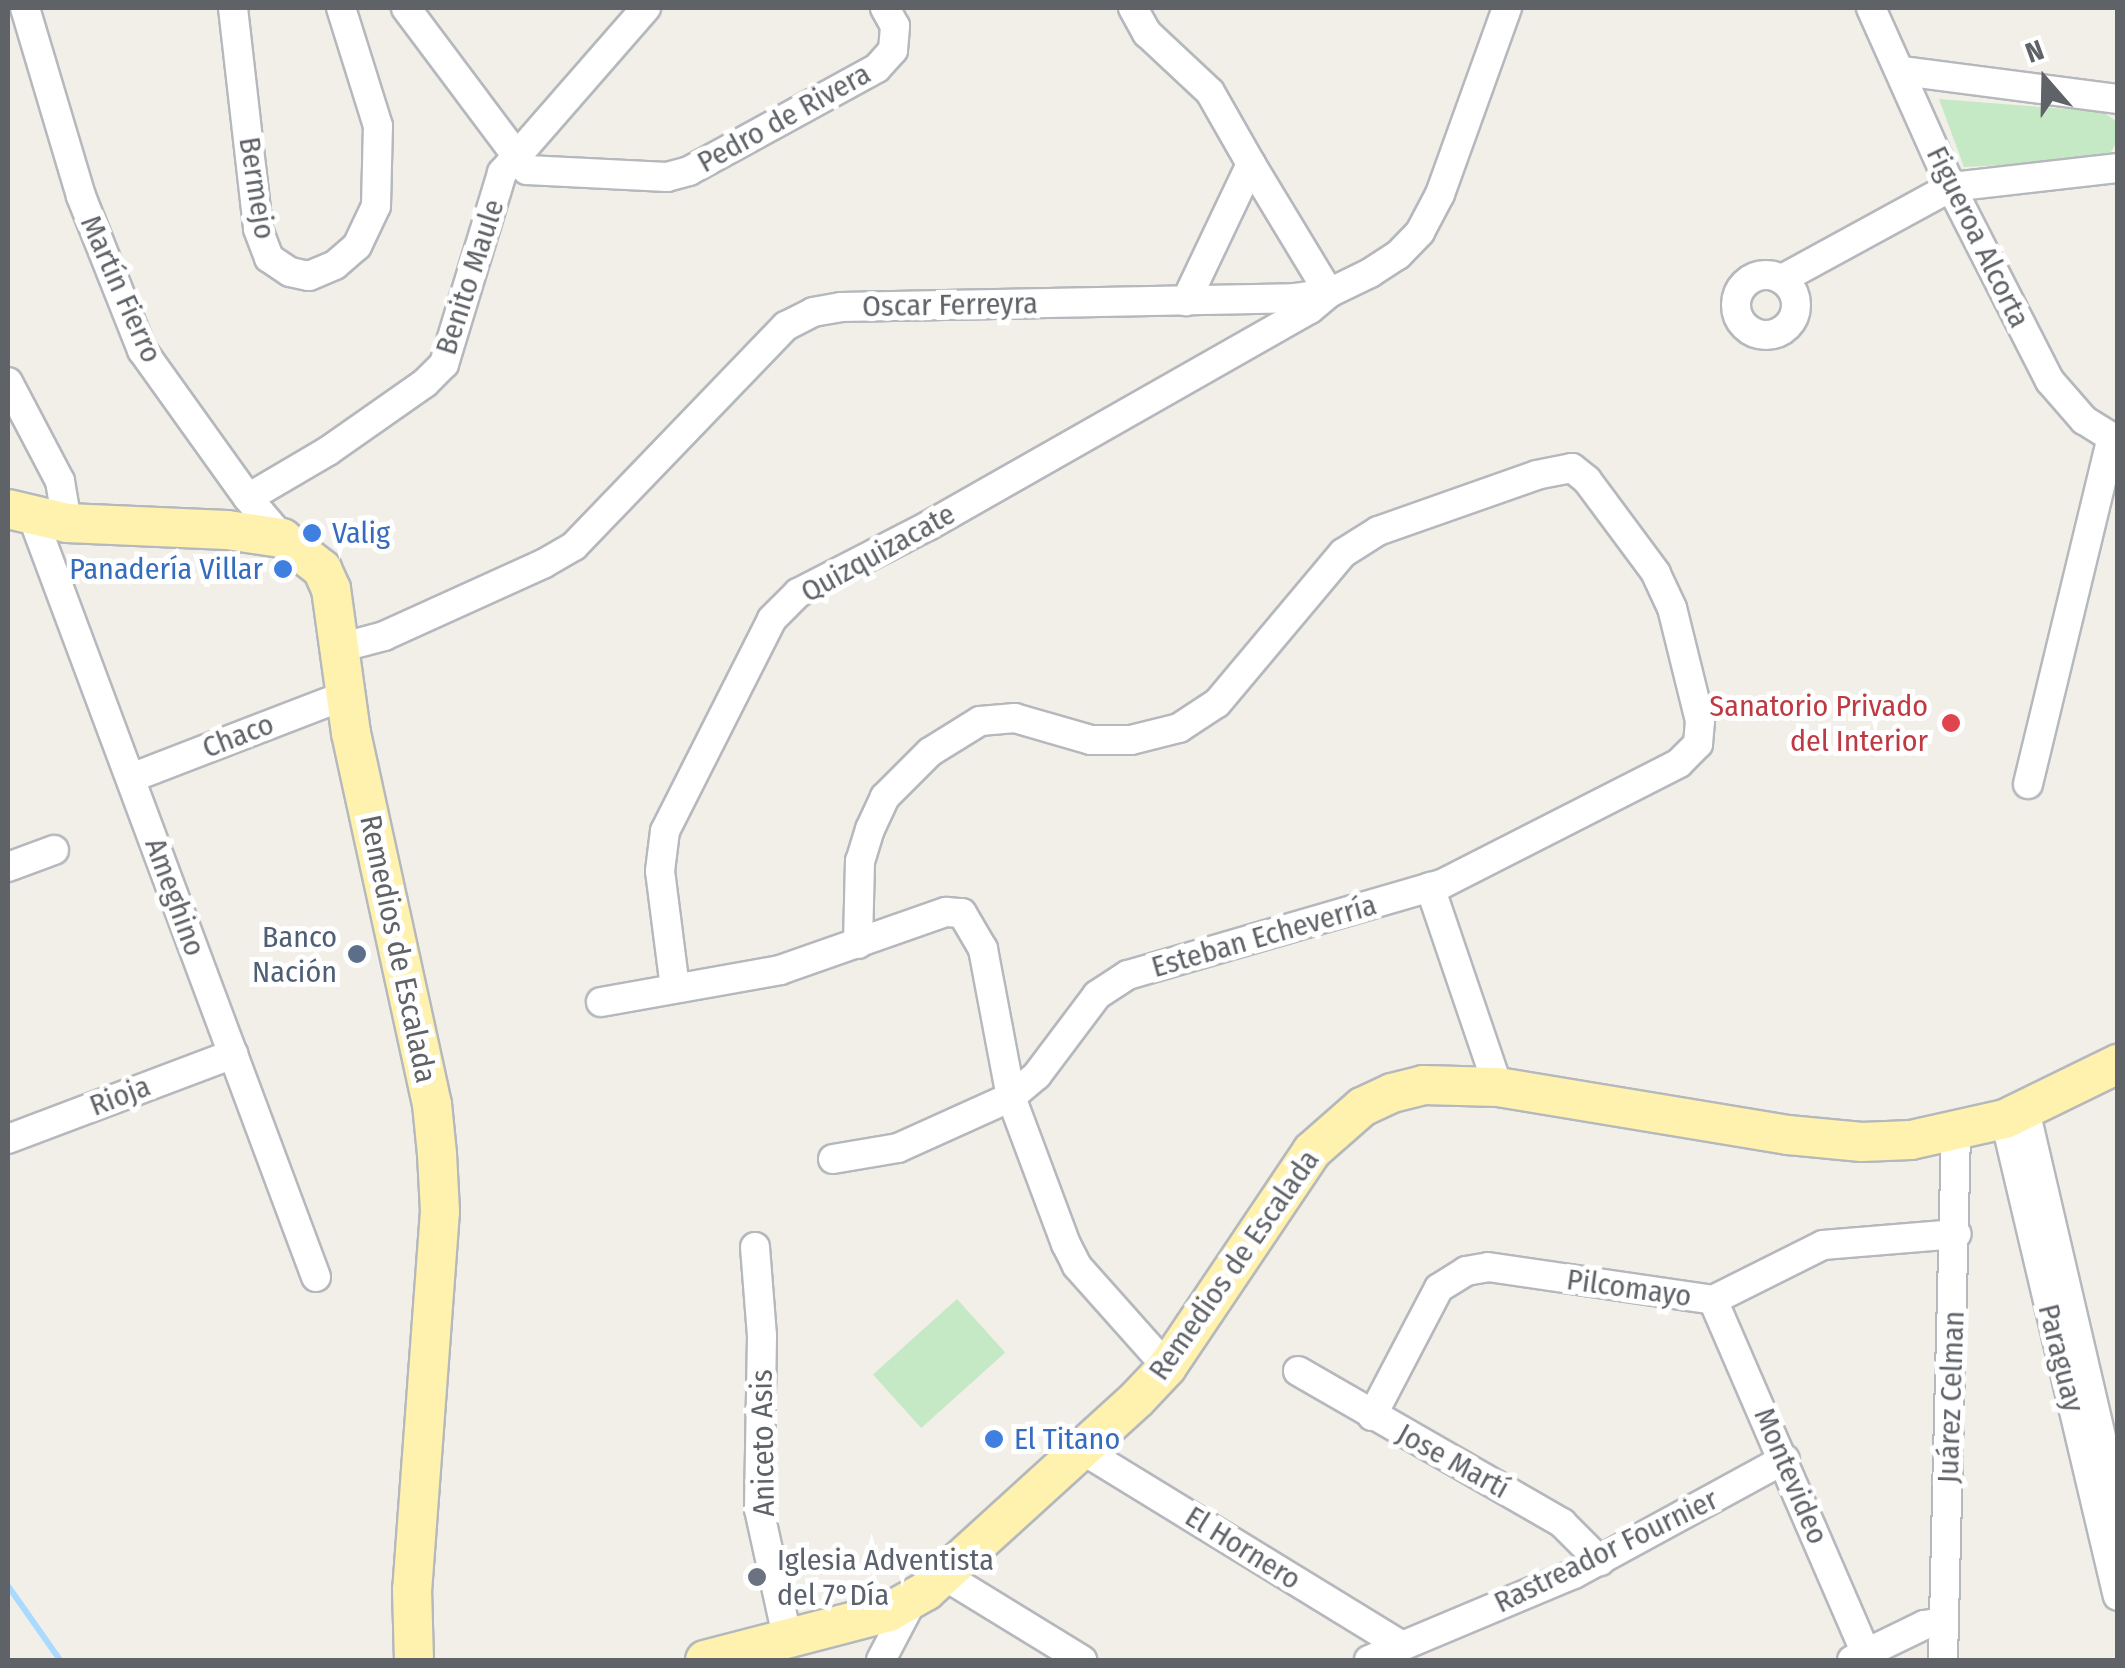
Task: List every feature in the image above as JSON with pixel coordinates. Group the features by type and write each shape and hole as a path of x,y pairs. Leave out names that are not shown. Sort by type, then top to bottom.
{"main road":[{"path":"36,517 282,538"},
{"name":"Remedios de Escalada","path":"282,538 322,569 331,590 346,695 432,1104 440,1212 412,1590 414,1660"},
{"name":"Remedios de Escalada","path":"705,1660 877,1616 912,1601 944,1576 1084,1452 1167,1366 1312,1152 1336,1126 1362,1107 1423,1085 1498,1087 1788,1136 1862,1142 1956,1133 2015,1115 2118,1064"}],"street":[{"name":"Martín Fierro","path":"25,8 81,196 142,350 248,498 282,538"},
{"name":"Bermejo","path":"233,8 258,230 269,258 290,272 308,276 335,264 357,246 376,206 378,126 340,8"},
{"path":"406,8 515,159"},
{"name":"Benito Maule","path":"248,498 328,451 425,383 444,364 502,174 646,8"},
{"name":"Pedro de Rivera","path":"515,159 527,170 667,177 689,172 877,68 893,50 895,26 885,8"},
{"path":"1133,8 1147,34 1210,92 1329,292"},
{"name":"Oscar Ferreyra","path":"339,648 384,636 544,564 574,546 786,326 814,312 841,306 1186,301 1329,292 1384,264 1420,232 1440,194 1508,8"},
{"name":"Figueroa Alcorta","path":"1870,8 1951,187 2058,396 2114,440"},
{"path":"1902,72 2118,99"},
{"path":"1186,301 1250,164"},
{"path":"1782,279 1951,187 2118,168"},
{"name":"Quizquizacate","path":"675,988 660,871 664,831 772,619 798,593 928,526 1310,309 1329,292"},
{"name":"Ameghino","path":"8,382 60,481 36,517 316,1277"},
{"path":"2028,784 2114,440"},
{"name":"Esteban Echeverría","path":"832,1159 898,1148 1011,1097 1036,1075 1097,995 1128,976 1430,887 1679,763 1698,744 1700,721 1672,608 1656,573 1587,480 1572,468 1538,475 1378,531 1344,553 1216,703 1179,728 1131,740 1091,740 1015,718 980,721 930,752 885,797 870,829 860,861 858,944"},
{"name":"Chaco","path":"131,778 346,695"},
{"path":"8,866 54,850"},
{"path":"1430,887 1498,1087"},
{"path":"601,1002 780,970 946,912 962,914 983,949 1011,1097 1078,1266 1167,1366"},
{"name":"Rioja","path":"8,1139 233,1054"},
{"name":"Paraguay","path":"2015,1115 2112,1504 2118,1596"},
{"name":"Juárez Celman","path":"1943,1660 1957,1234 1956,1133"},
{"name":"Pilcomayo","path":"1372,1416 1439,1288 1466,1271 1488,1267 1712,1300 1824,1244 1957,1234"},
{"name":"Aniceto Asis","path":"754,1246 762,1336 759,1509 787,1636"},
{"name":"Montevideo","path":"1712,1300 1784,1459 1858,1657"},
{"name":"Jose Martí","path":"1298,1371 1562,1523 1600,1561"},
{"name":"El Hornero","path":"1084,1452 1402,1646"},
{"name":"Rastreador Fournier","path":"1369,1660 1600,1561 1784,1459"},
{"path":"944,1576 1082,1660"},
{"path":"881,1660 912,1601"},
{"path":"1858,1657 1924,1625 1944,1622"}],"green space":[{"path":"1939,99 2103,112 2116,121 2117,141 2111,152 2087,161 1964,167"},
{"path":"957,1299 1005,1353 921,1428 873,1375"}],"waterway":[{"path":"8,1586 60,1660"}],"place":[{"name":"Valig","path":"312,533"},
{"name":"Panadería Villar","path":"283,569"},
{"name":"Sanatorio Privado del Interior","path":"1951,723"},
{"name":"Banco Nación","path":"357,954"},
{"name":"El Titano","path":"994,1439"},
{"name":"Iglesia Adventista del 7°Día","path":"757,1577"}]}
